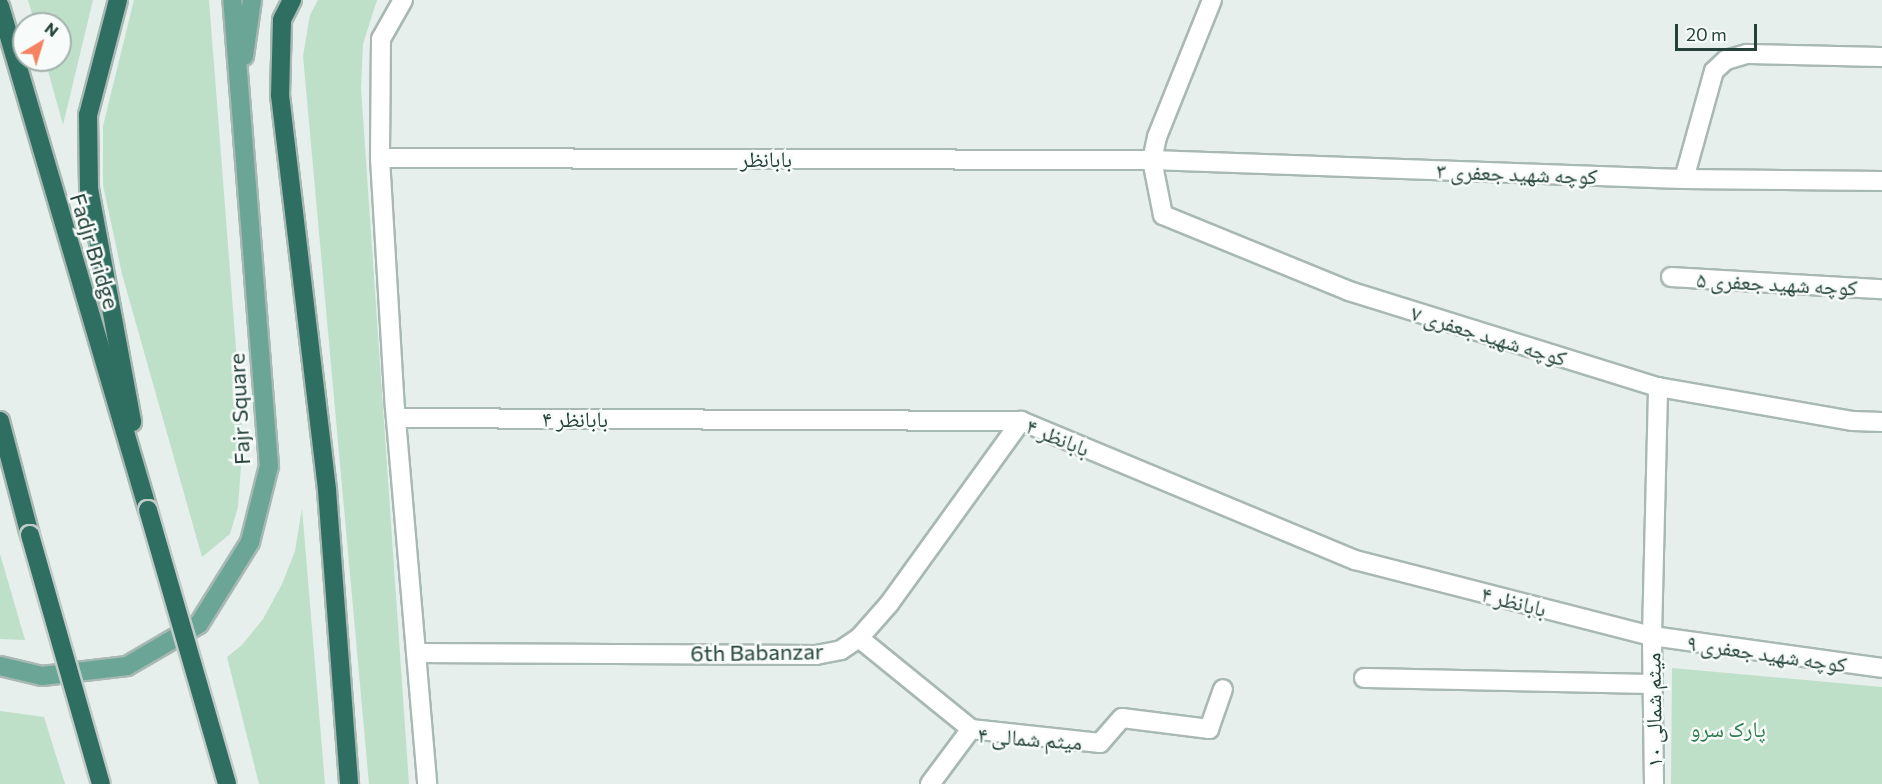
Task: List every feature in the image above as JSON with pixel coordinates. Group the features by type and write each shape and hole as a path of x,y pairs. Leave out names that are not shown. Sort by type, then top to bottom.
{"highway":[{"path":"118,0 88,115 89,189 148,510 227,784"},
{"path":"292,0 282,20 280,95 327,490 349,784"},
{"name":"Fadjr Bridge","path":"0,6 148,510"},
{"path":"0,421 101,784"}],"main road":[{"name":"Fajr Square","path":"0,666 42,676 127,666 199,624 250,542 269,466 232,0"},
{"path":"240,88 252,0"}],"street":[{"path":"402,0 381,39 380,158 396,418 427,784"},
{"path":"1152,160 1168,102 1212,0"},
{"path":"1684,179 1714,70 1726,60 1748,54 1882,57"},
{"name":"بابانظر","path":"380,158 1152,160"},
{"name":"کوچه شهید جعفری ۳","path":"1152,160 1684,179 1882,181"},
{"name":"کوچه شهید جعفری ۷","path":"1152,160 1163,215 1349,291 1658,387 1853,421 1882,422"},
{"name":"کوچه شهید جعفری ۵","path":"1671,277 1882,289"},
{"name":"میثم شمالی ۱۰","path":"1654,784 1652,636 1658,387"},
{"name":"بابانظر ۴","path":"396,418 1021,421 1355,560 1652,636"},
{"name":"6th Babanzar","path":"416,653 816,655 841,650 859,638 1021,421"},
{"name":"کوچه شهید جعفری ۹","path":"1652,636 1882,668"},
{"path":"859,638 971,729"},
{"path":"1364,678 1653,684"},
{"name":"میثم شمالی ۴","path":"930,784 971,729 1100,743 1122,718 1209,729 1223,689"}],"green space":[{"path":"28,0 93,0 63,125 48,72 72,72 72,12 32,12"},
{"path":"134,0 209,0 243,439 238,507 230,534 202,557 122,274 103,185 103,126"},
{"path":"318,0 377,0 363,44 361,88 409,784 369,784 303,56 310,15"},
{"path":"302,508 325,784 259,784 227,657 242,645 263,619 282,584 295,551"},
{"path":"0,554 25,640 0,639"},
{"name":"پارک سرو","path":"1672,668 1882,687 1882,784 1671,784"},
{"path":"0,711 44,717 65,784 0,784"}]}
